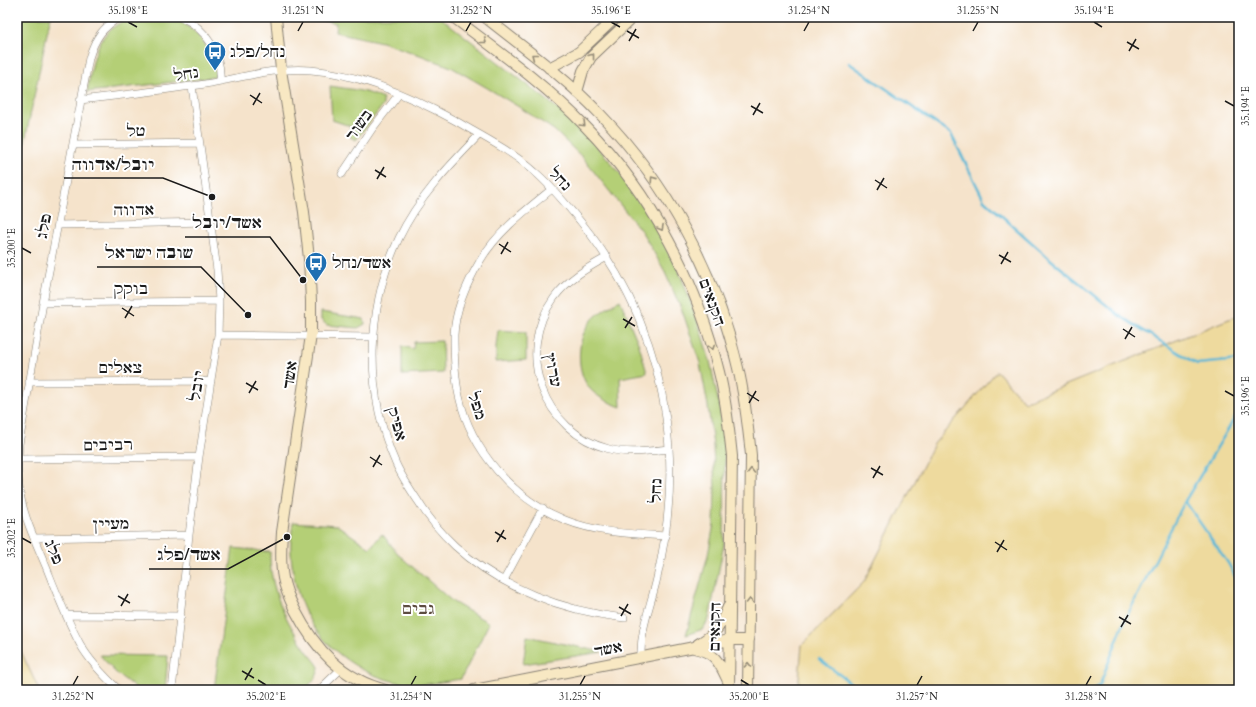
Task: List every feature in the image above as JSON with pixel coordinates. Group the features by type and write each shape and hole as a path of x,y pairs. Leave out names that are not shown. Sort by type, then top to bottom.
{"main road":[{"name":"אשד","path":"276,17 281,70 304,212 309,260 311,335 282,532 281,554 283,578 289,596 305,629 324,654 353,677 386,690"},
{"name":"הקנאים","path":"453,17 552,95 586,127 605,148 642,197 658,221 684,270 712,346 720,373 732,456 729,687"},
{"name":"הקנאים","path":"484,17 577,92 600,113 620,135 640,161 674,211 701,262 711,286 731,341 744,399 751,455 748,690"},
{"path":"549,68 579,52 616,17"},
{"path":"577,92 583,71 591,57 633,17"},
{"path":"692,648 714,634 720,625 730,600"},
{"name":"אשד","path":"474,690 730,640 749,640"},
{"path":"692,648 702,650 719,662 729,687"}],"street":[{"name":"פלג","path":"119,690 103,676 80,645 66,615 31,532 19,487 18,459 19,444 42,303 73,145 80,100 92,46 108,24 120,17"},
{"path":"180,17 202,31 210,41 221,71 220,81"},
{"name":"נחל","path":"80,100 192,86 281,70 311,70 340,75 399,94 424,104 479,135 534,171 552,188 586,228 607,257 635,308 653,355 662,387 670,449 670,482 666,536 657,580 642,633 641,657"},
{"name":"יובל","path":"172,690 199,457 218,336 219,301 217,270 192,86"},
{"name":"בשור","path":"342,174 372,129 399,94"},
{"name":"אפיק","path":"479,135 444,171 410,217 399,238 386,272 377,307 373,336 375,387 378,409 385,436 396,464 422,508 450,541 473,561 504,580 536,596 564,606 624,618"},
{"name":"טל","path":"73,145 199,143"},
{"name":"מפל","path":"552,188 512,222 493,243 480,260 461,303 454,334 458,395 465,418 476,440 492,465 511,485 543,508 565,520 584,526 632,534 666,536"},
{"name":"אדווה","path":"58,225 210,222"},
{"name":"ערוץ","path":"607,257 584,270 568,282 554,298 545,312 539,329 535,350 536,368 541,389 547,402 560,419 574,432 592,444 610,450 650,451 670,449"},
{"name":"בוקק","path":"42,303 219,301"},
{"path":"218,336 373,336"},
{"name":"צאלים","path":"29,382 211,381"},
{"name":"רביבים","path":"18,459 199,457"},
{"path":"504,580 543,508"},
{"name":"מעיין","path":"34,538 189,535"},
{"path":"66,615 181,616"},
{"path":"319,690 341,669"}],"green space":[{"path":"165,16 187,26 195,32 208,48 215,67 216,77 87,92 95,56 104,36 112,28 135,17"},
{"path":"17,17 52,17 50,19 20,165 17,170"},
{"path":"303,17 440,17 547,100 585,132 629,184 659,231 677,266 697,319 710,361 719,405 725,446 724,544 709,619 703,629 686,635 708,555 714,524 715,490 713,446 708,406 700,363 683,313 663,268 642,232 583,158 554,130 519,107 451,67 382,42 335,32 336,23"},
{"path":"330,86 364,92 383,99 383,105 356,140 350,137 350,126 332,120"},
{"path":"620,300 639,345 647,373 620,378 621,407 605,400 591,390 582,374 580,365 580,345 587,327 595,317"},
{"path":"321,312 364,319 365,324 358,328 327,325 321,320"},
{"path":"498,330 526,332 526,360 496,362"},
{"path":"442,341 443,373 402,375 402,346 413,349 414,342"},
{"path":"293,522 337,525 370,548 382,534 400,556 453,602 489,623 461,679 422,684 394,682 367,672 341,656 330,646 311,623 303,607 297,589 293,571 291,549"},
{"path":"233,548 270,552 272,579 280,604 292,628 319,667 316,677 304,690 214,690"},
{"path":"527,636 602,652 523,664"},
{"path":"100,655 168,656 165,690 138,690 115,672"}],"sand":[{"path":"1239,315 1239,690 798,690 802,645 864,582 934,444 997,371 1024,402"},
{"path":"17,643 39,690 17,690"}],"waterway":[{"path":"849,63 951,134 984,200 1050,259 1120,316 1197,364 1239,360"},
{"path":"1098,690 1124,622 1185,501 1239,411"},
{"path":"1185,501 1228,563 1239,584"},
{"path":"819,659 860,690"},
{"path":"1093,690 1099,686"}],"place":[{"name":"נחל/פלג","path":"215,72"},
{"name":"יובל/אדווה","path":"212,197"},
{"name":"אשד/יובל","path":"303,280"},
{"name":"אשד/נחל","path":"316,282"},
{"name":"שובה ישראל","path":"248,315"},
{"name":"אשד/פלג","path":"287,537"}],"district":[{"name":"גבים","path":"418,609"}]}
